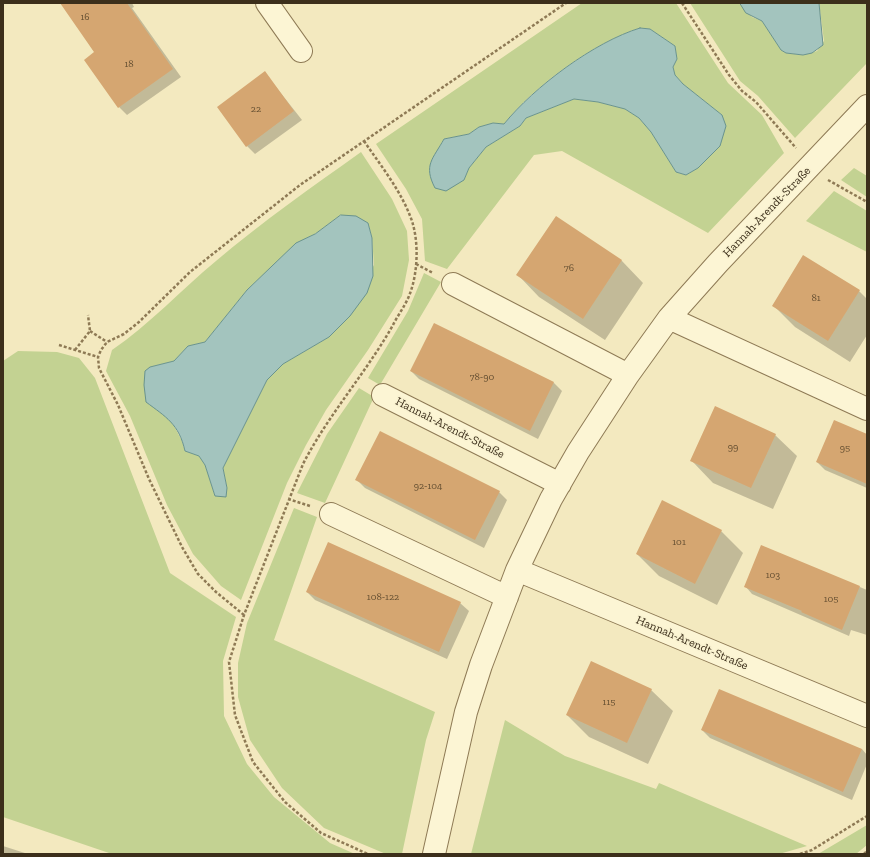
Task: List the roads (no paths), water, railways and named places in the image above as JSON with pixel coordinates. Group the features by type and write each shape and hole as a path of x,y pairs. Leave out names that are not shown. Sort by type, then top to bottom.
{"street":[{"path":"267,3 301,51"},
{"name":"Hannah-Arendt-Straße","path":"434,854 466,712 481,665 517,570 560,484 578,452 628,375 669,318 718,263 811,167 867,106"},
{"path":"453,284 628,375"},
{"path":"669,318 867,410"},
{"name":"Hannah-Arendt-Straße","path":"383,394 560,484"},
{"path":"331,514 507,597"},
{"name":"Hannah-Arendt-Straße","path":"517,570 867,716"}],"water":[{"path":"740,3 819,3 823,45 812,53 803,55 786,53 781,50 762,21 746,13"},
{"path":"640,28 650,29 675,46 677,59 673,67 675,75 683,84 722,115 726,126 720,146 698,168 686,175 676,172 651,132 639,118 625,109 598,102 574,99 526,118 520,126 486,147 469,168 464,180 446,191 435,188 431,180 431,162 444,139 469,134 479,127 493,123 504,124 531,95 566,67 604,44"},
{"path":"341,215 356,216 368,223 372,238 373,276 367,293 350,316 329,337 283,364 267,380 223,468 227,488 226,497 215,496 205,465 199,456 185,451 179,434 171,422 146,402 144,385 145,371 150,367 174,361 188,346 205,342 247,290 296,243 315,234"}]}
